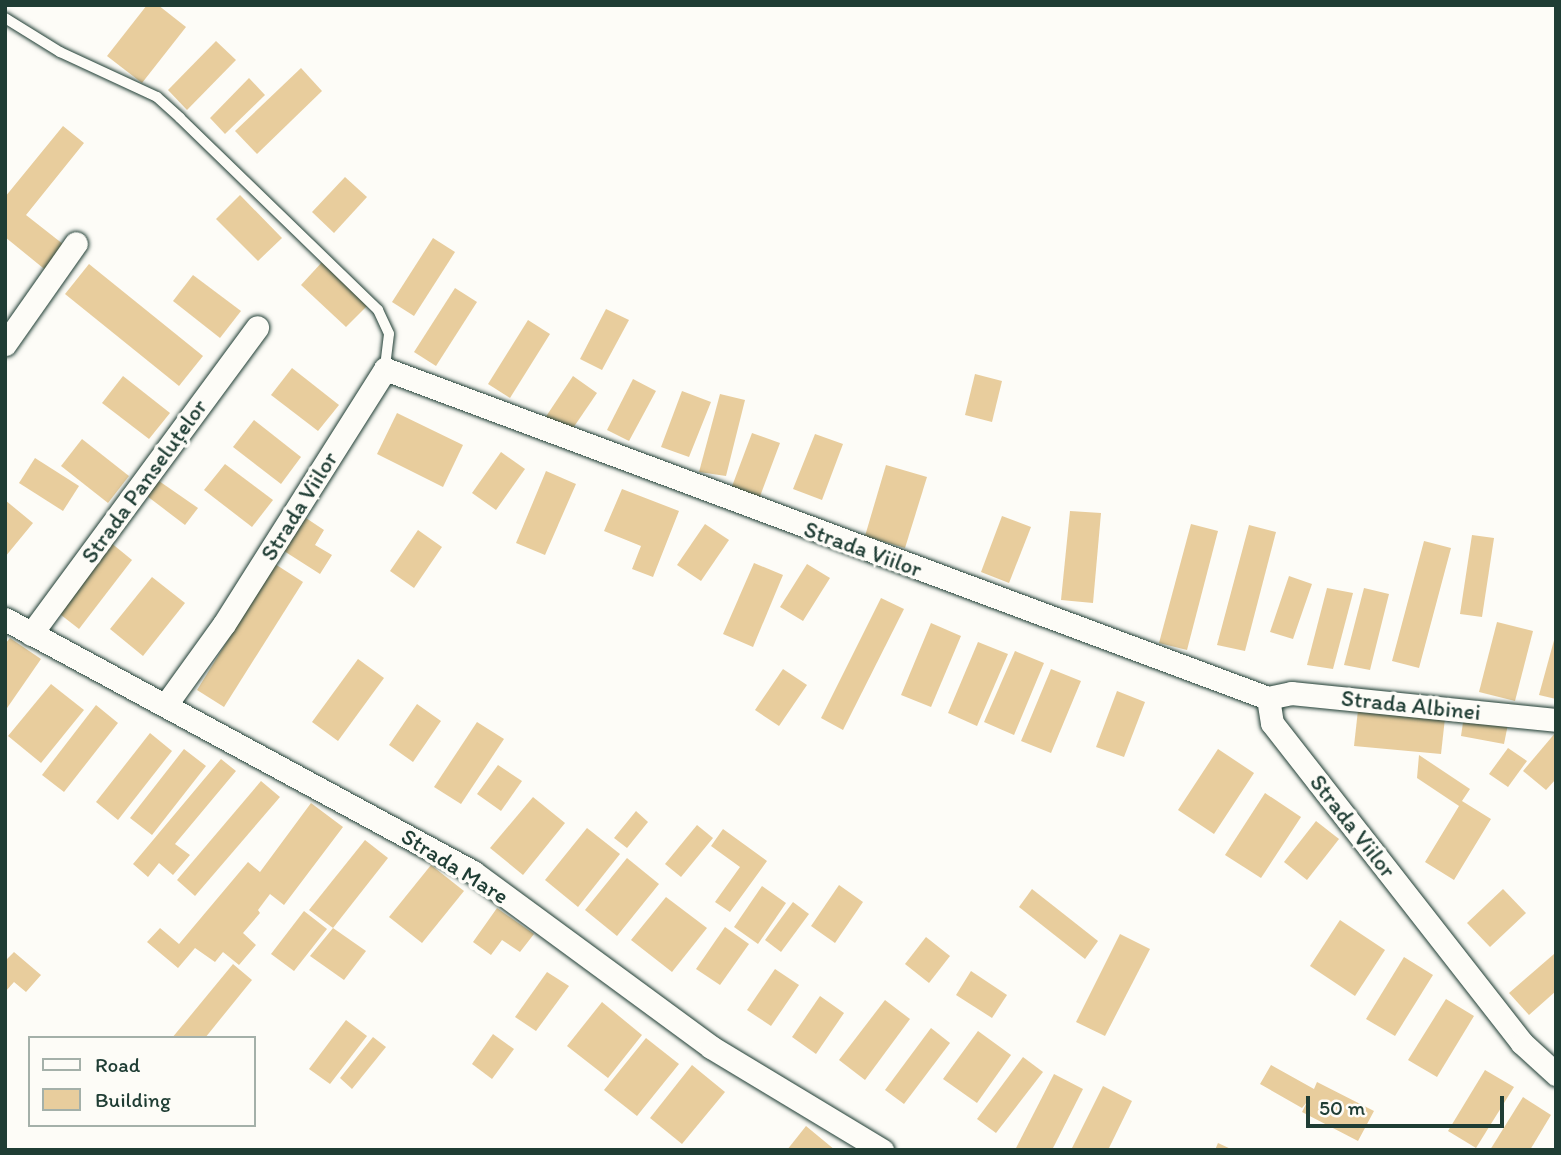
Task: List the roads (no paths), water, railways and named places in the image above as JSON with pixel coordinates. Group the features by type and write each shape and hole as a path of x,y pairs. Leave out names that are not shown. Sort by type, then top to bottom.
{"street":[{"path":"5,344 76,243"},
{"name":"Strada Panseluțelor","path":"31,634 257,327"},
{"name":"Strada Viilor","path":"167,703 224,624 385,369 1268,698 1272,723 1522,1043 1556,1074"},
{"name":"Strada Mare","path":"5,619 167,703 473,872 710,1047 882,1150"},
{"name":"Strada Albinei","path":"1268,698 1291,693 1556,720"}],"lane":[{"path":"5,18 60,52 157,97 180,117 378,310 389,334 385,369"}]}
